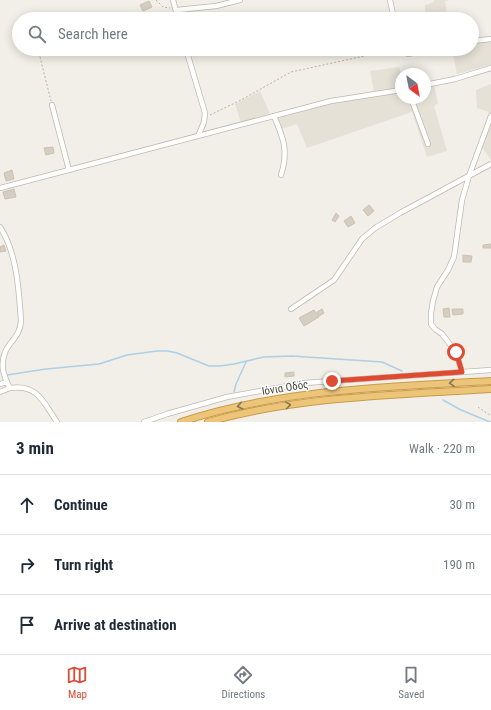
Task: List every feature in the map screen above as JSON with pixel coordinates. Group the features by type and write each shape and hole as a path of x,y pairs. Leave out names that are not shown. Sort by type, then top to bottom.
{"highway":[{"name":"Ιόνια Οδός","path":"181,422 250,404 295,396 335,391 491,381"},
{"name":"Ιόνια Οδός","path":"208,422 250,411 295,404 349,398 491,389"}],"street":[{"path":"173,0 176,10 216,6 240,0"},
{"path":"390,0 393,12"},
{"path":"479,40 491,38"},
{"path":"188,56 205,110 205,116 199,134"},
{"path":"431,84 455,79 491,68"},
{"path":"0,188 199,134 331,101 395,91"},
{"path":"413,104 428,144"},
{"path":"52,105 69,170"},
{"path":"274,116 284,145 286,156 281,175"},
{"path":"462,372 456,352 442,334 435,329 430,320 437,287 454,257 462,200 469,176 489,129 491,116"},
{"path":"291,309 334,280 362,239 375,228 491,164"},
{"path":"0,227 7,240 12,257 21,321 19,330 2,357 6,381 10,388"},
{"path":"144,422 167,414 227,398 296,385 332,381 491,370"},
{"path":"0,384 6,381"},
{"path":"0,392 10,388 25,388 35,391 57,422"}],"path":[{"path":"156,0 163,7 176,10"},
{"path":"40,56 52,105"},
{"path":"205,116 215,113 241,100 291,72 364,56"},
{"path":"478,407 491,416"}],"shaded area":[{"path":"434,0 450,0 445,1 447,12 425,12 425,5 434,2"},
{"path":"491,36 491,65 457,74 453,56 479,56 479,38"},
{"path":"399,67 395,68 395,104 431,104 432,81 438,103 434,106 447,151 427,157 412,112 307,148 297,124 282,129 277,117 242,126 235,104 260,91 270,114 332,98 374,91 370,71"},
{"path":"491,84 491,160 479,143 489,112 477,108 476,90"}],"building":[{"path":"149,1 152,7 143,11 140,5"},
{"path":"53,147 54,153 46,155 44,148"},
{"path":"12,170 14,179 6,181 4,173"},
{"path":"14,189 16,197 5,199 3,192"},
{"path":"369,205 374,211 368,216 363,210"},
{"path":"336,213 339,216 335,222 332,220"},
{"path":"351,216 355,223 348,227 344,221"},
{"path":"491,244 491,248 483,248 483,245"},
{"path":"4,245 6,251 0,252 0,247"},
{"path":"463,255 472,256 471,262 463,262"},
{"path":"449,308 450,317 444,317 443,309"},
{"path":"322,309 324,313 319,316 317,312"},
{"path":"452,309 463,309 463,314 453,315"},
{"path":"314,310 319,317 304,326 299,318"},
{"path":"294,372 294,376 285,377 285,373"}],"waterway":[{"path":"7,375 46,369 99,364 127,355 157,351 177,353 209,366 234,364 264,357 292,356 382,362 402,371"},
{"path":"234,392 246,362"},
{"path":"443,400 461,410 490,422"}],"route":[{"path":"332,381 462,372 456,352"}]}
